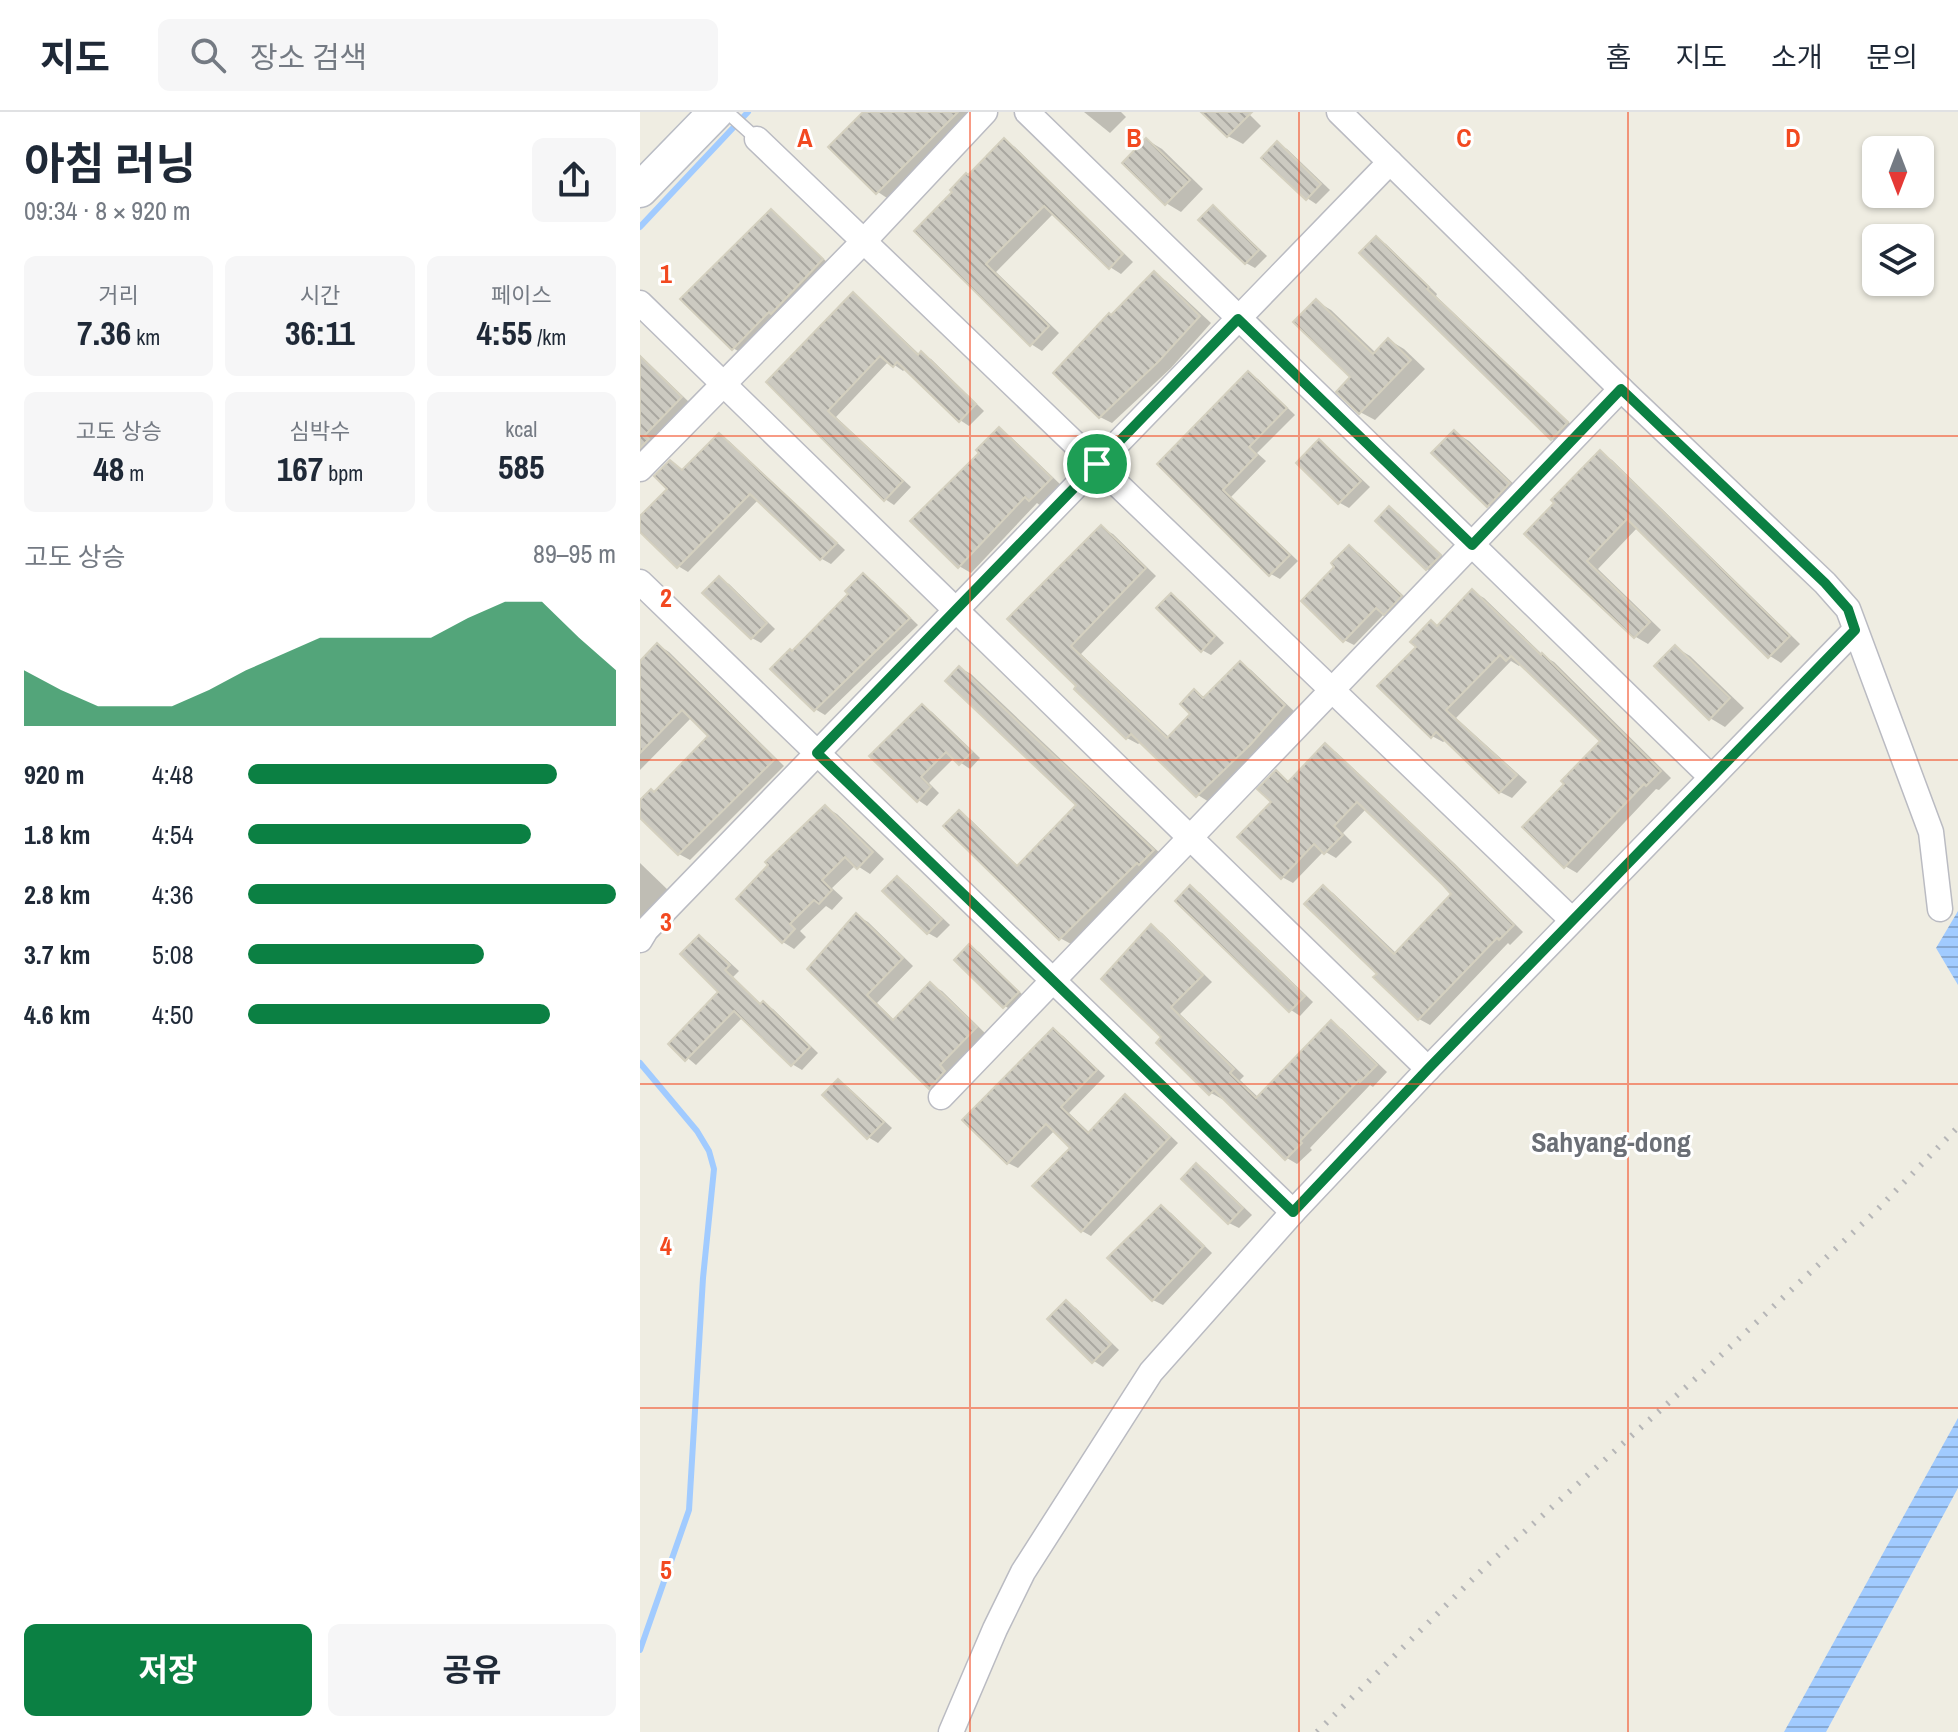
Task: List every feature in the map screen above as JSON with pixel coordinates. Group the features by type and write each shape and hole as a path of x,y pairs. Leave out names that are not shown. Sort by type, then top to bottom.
{"street":[{"path":"640,469 864,241 985,112"},
{"path":"1027,112 1711,777"},
{"path":"1339,112 1621,389 1825,583 1848,609 1931,832 1940,909"},
{"path":"642,183 726,114"},
{"path":"753,135 1572,920"},
{"path":"640,940 646,930 1390,162"},
{"path":"640,303 1428,1069"},
{"path":"941,1097 1621,389"},
{"path":"640,582 1293,1212"},
{"path":"951,1732 1023,1572 1151,1372 1293,1212 1428,1069 1855,630"}],"lane":[{"path":"726,114 753,135"}],"water":[{"path":"1958,911 1958,985 1936,948"},
{"path":"1958,1418 1958,1488 1826,1732 1784,1732"}],"building":[{"path":"863,112 958,112 876,194 828,147"},
{"path":"1201,112 1252,112 1227,137"},
{"path":"1004,138 1123,254 1109,269 1044,206 986,264 1049,326 1030,346 914,231 966,173 968,175"},
{"path":"1146,138 1190,180 1165,205 1122,163"},
{"path":"1277,141 1321,184 1306,200 1261,158"},
{"path":"1213,205 1259,250 1245,264 1198,220"},
{"path":"771,209 823,259 732,350 680,299"},
{"path":"1376,236 1429,287 1427,289 1568,422 1551,440 1359,253"},
{"path":"1154,271 1200,316 1159,361 1099,418 1053,373 1109,313 1111,315"},
{"path":"853,292 918,355 921,351 976,404 959,422 897,362 893,367 880,356 828,411 903,481 884,501 766,382"},
{"path":"1316,299 1373,354 1388,338 1411,360 1359,414 1336,392 1350,377 1293,322"},
{"path":"640,356 682,397 645,435 649,439 640,448"},
{"path":"1248,371 1287,408 1249,447 1257,455 1223,490 1290,555 1269,576 1157,464"},
{"path":"999,427 1052,478 1029,501 1025,497 958,568 910,521 979,453 976,450"},
{"path":"1454,430 1510,483 1487,507 1431,453"},
{"path":"719,433 837,543 820,560 750,494 677,568 640,532 640,516 667,489 654,476 670,460 682,470"},
{"path":"1319,439 1361,481 1338,504 1296,463"},
{"path":"1600,450 1790,636 1768,658 1627,519 1587,561 1650,622 1634,638 1524,534 1554,503 1551,500"},
{"path":"1389,506 1441,555 1426,570 1375,521"},
{"path":"1101,525 1146,568 1071,646 1167,738 1190,714 1180,704 1194,689 1203,698 1240,661 1285,705 1251,744 1196,797 1131,734 1126,739 1007,619"},
{"path":"1349,545 1402,596 1384,615 1376,608 1343,642 1301,601 1334,567 1331,563"},
{"path":"863,573 910,618 814,711 770,669 848,594 845,591"},
{"path":"719,576 767,623 751,639 702,593"},
{"path":"1472,589 1542,653 1661,771 1646,786 1644,784 1564,868 1522,827 1600,741 1511,656 1506,661 1500,655 1446,710 1517,775 1499,793 1436,732 1431,738 1377,686 1416,647 1410,642 1431,620 1437,626"},
{"path":"1171,593 1215,636 1201,652 1156,608"},
{"path":"657,643 775,759 678,855 640,818 640,800 651,789 654,792 708,736 682,710 640,753 640,661"},
{"path":"1675,645 1730,698 1709,720 1654,666"},
{"path":"959,666 1154,850 1059,940 943,826 959,810 1017,866 1076,805 945,681"},
{"path":"922,704 972,752 959,765 946,752 921,777 931,787 917,802 869,756"},
{"path":"1325,743 1514,925 1499,940 1497,938 1418,1020 1373,977 1377,974 1304,904 1323,885 1394,954 1451,894 1443,885 1357,802 1334,826 1343,835 1324,854 1314,844 1281,879 1237,837 1271,802 1257,789 1276,770 1288,782"},
{"path":"825,805 873,852 857,869 845,857 822,880 832,890 819,904 814,900 790,924 795,929 782,943 736,899 768,865 765,862"},
{"path":"897,876 942,919 927,934 882,891"},
{"path":"1190,885 1305,996 1289,1012 1175,901"},
{"path":"856,913 903,958 867,995 893,1020 930,982 977,1027 940,1065 945,1071 929,1089 807,969"},
{"path":"1151,924 1203,975 1171,1007 1234,1069 1230,1073 1256,1098 1331,1020 1377,1065 1359,1080 1285,1160 1214,1090 1209,1095 1156,1043 1161,1037 1101,979"},
{"path":"699,935 730,965 725,970 760,1004 763,1001 810,1047 791,1066 734,1011 685,1061 668,1044 718,992 680,954"},
{"path":"969,944 1019,992 1003,1008 954,960"},
{"path":"1053,1028 1097,1070 1061,1107 1088,1133 1125,1094 1170,1137 1081,1232 1032,1186 1070,1148 1046,1124 1007,1164 962,1120"},
{"path":"838,1079 884,1122 867,1139 822,1095"},
{"path":"1196,1163 1243,1208 1228,1224 1181,1179"},
{"path":"1161,1205 1204,1246 1152,1301 1107,1258"},
{"path":"1066,1300 1111,1344 1092,1363 1047,1319"}],"waterway":[{"path":"640,227 748,112"},
{"path":"640,1063 697,1131 709,1151 714,1169 703,1278 689,1510 640,1650"}],"railway":[{"path":"1317,1732 1485,1567 1704,1371 1873,1214 1958,1127"}],"district":[{"name":"Sahyang-dong","path":"1611,1142"}],"route":[{"path":"1238,319 1472,545 1621,389 1825,583 1848,609 1855,630 1293,1212 817,753 1097,464 1238,319"}]}
